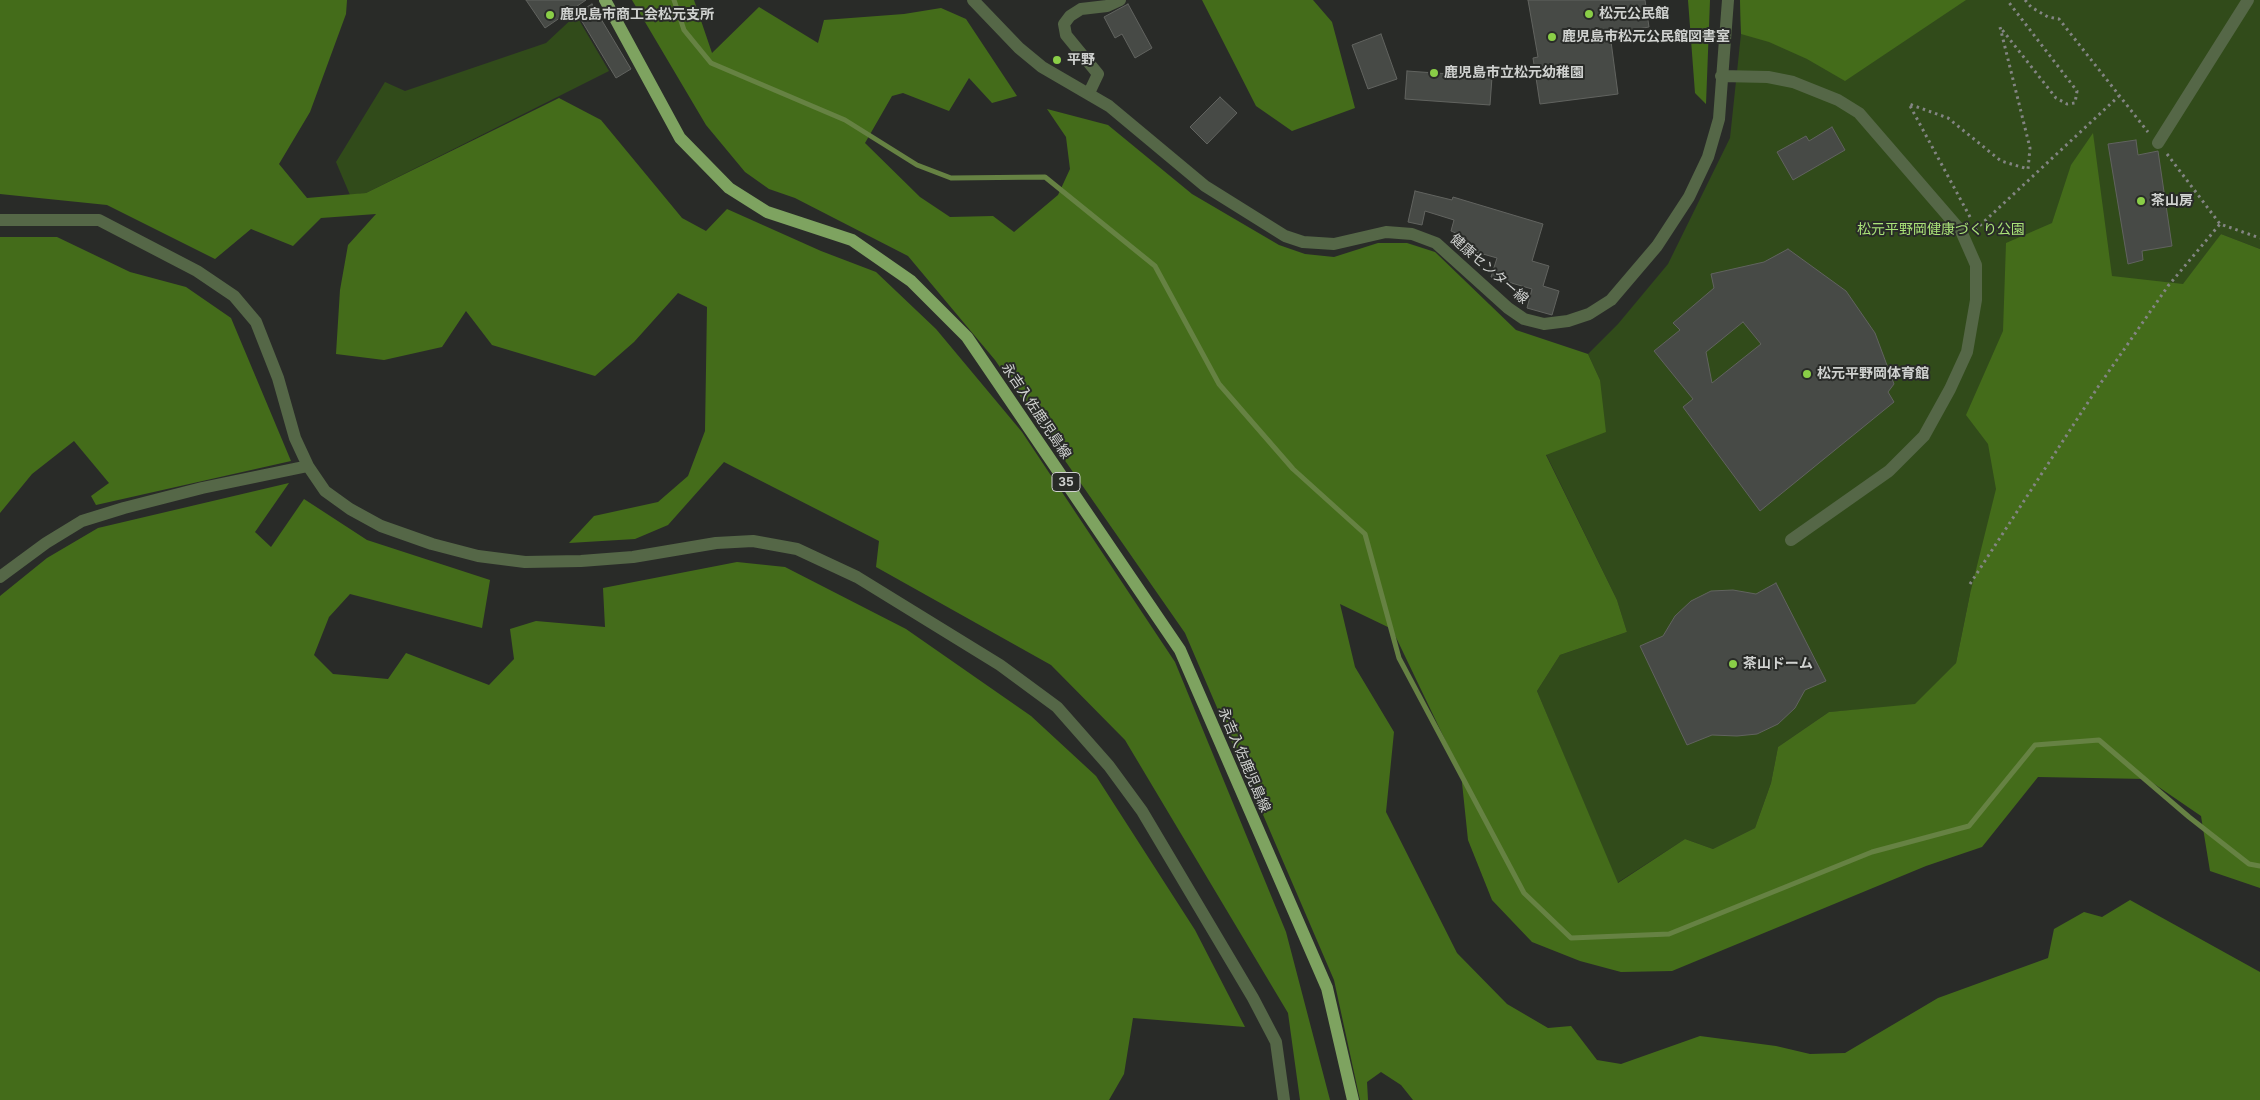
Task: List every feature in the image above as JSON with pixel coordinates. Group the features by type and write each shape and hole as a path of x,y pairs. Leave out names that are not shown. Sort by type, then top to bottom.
{"main road":[{"name":"永吉入佐鹿児島線","path":"605,0 680,138 729,188 767,212 852,240 911,281 967,337 1180,650 1327,988 1353,1100"}],"street":[{"name":"健康センター線","path":"973,0 1019,48 1042,68 1089,93 1136,128 1205,186 1285,236 1303,242 1334,244 1386,232 1412,234 1436,243 1508,308 1524,319 1544,324 1568,321 1589,314 1612,300 1652,253 1689,197 1708,157 1719,120 1728,0"},
{"path":"1089,93 1098,74 1066,35 1064,24 1070,16 1081,9 1107,6 1120,0"},
{"path":"2158,144 2248,0"},
{"path":"1721,76 1768,77 1793,82 1838,100 1859,112 1961,231 1976,265 1976,300 1967,352 1950,389 1924,436 1890,471 1791,540"},
{"path":"0,220 99,220 197,271 234,296 256,322 278,378 295,438 308,466 325,491 350,510 380,526 432,544 478,556 525,562 581,561 633,557 716,543 753,541 797,549 857,578 1000,665 1058,707 1109,766 1142,811 1253,998 1276,1042 1284,1100"},
{"path":"0,577 46,543 82,521 202,488 308,466"}],"path":[{"path":"2007,0 2077,91 2075,103 2067,104 2056,98 2000,27 2030,148 2028,169 2002,160 1948,118 1909,104 1969,213 1973,232 2119,96"},
{"path":"2025,0 2031,7 2048,17 2059,18 2220,224 2260,238"},
{"path":"1970,584 2098,387 2168,286 2220,224"}],"green space":[{"path":"0,0 347,0 346,14 310,112 279,164 307,198 366,193 559,98 601,120 682,218 706,231 727,209 821,251 876,272 936,329 1022,432 1175,662 1286,932 1330,1100 1300,1100 1288,1013 1125,740 1051,665 876,567 879,541 724,462 668,525 635,539 569,543 594,516 658,502 688,476 705,431 707,307 678,293 634,342 595,376 492,345 466,311 442,347 384,360 336,354 340,290 348,245 376,214 321,218 293,246 251,229 215,259 107,205 0,194"},
{"path":"632,0 694,0 712,53 759,7 818,43 824,20 904,14 941,8 966,19 1017,96 992,103 969,78 949,111 903,93 892,96 865,143 920,197 950,217 993,216 1014,232 1058,195 1070,169 1066,137 1047,109 1108,125 1192,194 1279,245 1305,254 1334,257 1378,243 1407,243 1435,252 1516,330 1588,354 1600,380 1606,432 1546,455 1617,600 1627,632 1560,655 1537,691 1618,883 1685,839 1713,849 1755,828 1771,783 1778,747 1829,712 1915,704 1956,663 1970,594 1996,489 1988,444 1966,415 2003,331 2006,243 2052,223 2071,165 2093,133 2112,276 2183,284 2221,234 2260,249 2260,888 2210,871 2201,816 2147,779 2038,777 1982,847 1926,866 1672,971 1621,972 1580,961 1532,942 1492,900 1468,840 1461,773 1392,629 1340,604 1355,667 1394,732 1386,812 1457,953 1507,1004 1548,1028 1571,1026 1597,1060 1621,1064 1700,1036 1776,1046 1810,1054 1845,1053 1938,998 2048,958 2054,929 2084,912 2102,917 2130,900 2260,972 2260,1100 1413,1100 1401,1085 1381,1072 1367,1082 1368,1100 1360,1100 1334,980 1185,633 995,360 908,256 795,198 769,189 745,172 706,125"},
{"path":"1202,0 1313,0 1332,22 1355,108 1292,131 1256,106"},
{"path":"1688,0 1710,0 1706,104 1695,93"},
{"name":"松元平野岡健康づくり公園","path":"1740,0 2260,0 2260,249 2221,234 1970,594 1956,663 1915,705 1829,712 1778,747 1771,783 1755,828 1713,849 1685,839 1617,883 1537,691 1560,655 1627,632 1617,600 1546,454 1600,380 1588,354 1618,324 1668,264 1730,138 1741,34"},
{"path":"1740,0 1966,0 1845,81 1807,59 1769,42 1741,34"},
{"path":"576,15 609,71 366,193 350,195 336,162 385,82 405,91 546,43"},
{"path":"0,237 57,237 130,272 186,287 231,318 291,461 96,505 91,496 109,483 74,441 32,474 0,513"},
{"path":"289,483 255,532 271,547 304,499 367,540 490,580 482,628 350,594 329,617 314,655 333,674 388,679 406,653 489,685 514,659 510,629 536,621 605,627 603,588 737,562 785,567 906,629 1031,716 1096,776 1195,930 1245,1027 1133,1018 1124,1074 1109,1100 0,1100 0,596 47,558 98,528"}],"building":[{"name":"鹿児島市商工会松元支所","path":"526,0 586,0 545,28"},
{"path":"1528,0 1645,0 1649,27 1610,34 1618,94 1540,104 1533,58 1538,57"},
{"path":"592,4 631,69 616,78 577,13"},
{"path":"1128,4 1152,48 1135,58 1122,34 1115,38 1104,17"},
{"path":"1381,34 1397,79 1368,89 1352,45"},
{"path":"1407,71 1492,77 1490,105 1405,99"},
{"path":"1220,97 1237,113 1207,144 1190,127"},
{"path":"1832,127 1845,150 1793,180 1777,152 1806,136 1809,141"},
{"name":"茶山房","path":"2136,140 2138,155 2158,151 2172,246 2142,251 2143,260 2128,264 2108,144"},
{"path":"1415,191 1452,200 1453,197 1543,224 1532,261 1549,266 1543,286 1559,291 1552,315 1527,308 1532,289 1491,277 1497,258 1455,246 1458,234 1451,231 1454,220 1425,211 1422,225 1408,222"},
{"name":"松元平野岡体育館","path":"1788,249 1846,291 1875,333 1894,384 1888,392 1894,402 1760,511 1683,407 1693,399 1654,351 1680,330 1673,323 1714,288 1711,274 1764,262","holes":["1743,322 1761,344 1712,383 1706,352"]},
{"name":"茶山ドーム","path":"1776,583 1826,681 1805,690 1795,708 1778,724 1757,734 1737,736 1712,735 1687,745 1640,646 1663,636 1675,616 1691,601 1711,591 1733,590 1756,594"}],"waterway":[{"path":"674,0 684,30 711,63 845,120 917,165 951,178 1045,177 1155,266 1219,384 1293,469 1365,534 1399,658 1524,893 1571,938 1669,934 1872,852 1969,826 2035,745 2099,740 2189,817 2249,864 2260,866"}],"place":[{"name":"松元公民館","path":"1589,14"},
{"name":"鹿児島市商工会松元支所","path":"550,15"},
{"name":"鹿児島市松元公民館図書室","path":"1552,37"},
{"name":"平野","path":"1057,60"},
{"name":"鹿児島市立松元幼稚園","path":"1434,73"},
{"name":"茶山房","path":"2141,201"},
{"name":"松元平野岡体育館","path":"1807,374"},
{"name":"茶山ドーム","path":"1733,664"}]}
